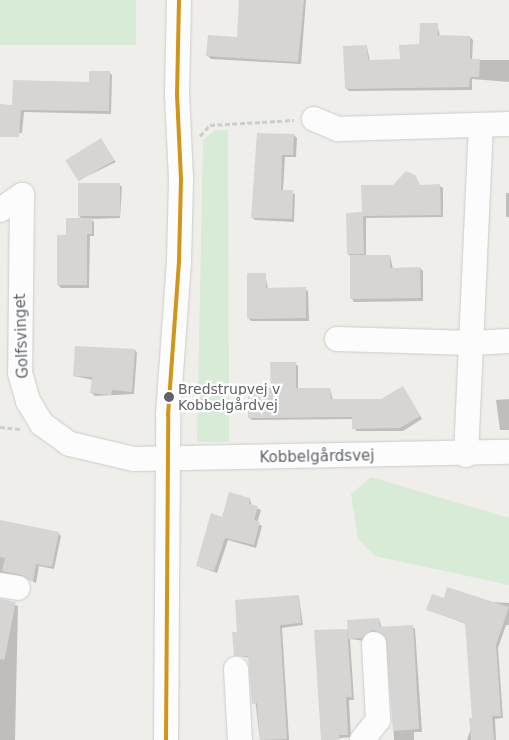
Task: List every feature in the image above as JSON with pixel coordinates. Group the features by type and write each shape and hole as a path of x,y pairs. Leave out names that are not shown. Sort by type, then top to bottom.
{"street":[{"path":"166,740 168,459 179,261 179,0"},
{"path":"314,119 338,129 509,124"},
{"path":"466,455 481,125"},
{"name":"Golfsvinget","path":"0,210 22,196 20,373 28,401 42,424 70,444 91,450 134,459 168,459"},
{"path":"337,339 472,343 509,341"},
{"name":"Kobbelgårdsvej","path":"168,459 466,455 509,452"},
{"path":"362,740 378,720 374,644"},
{"path":"236,669 240,740"}],"path":[{"path":"178,144 194,143 210,125 314,119"}],"green space":[{"path":"0,0 136,0 136,45 0,45"},
{"path":"215,130 228,130 229,442 197,442 203,140"},
{"path":"371,477 509,518 509,585 375,556 358,539 351,494"}],"building":[{"path":"239,0 304,0 298,62 206,56 208,35 237,37"},
{"path":"420,23 438,23 438,35 470,36 470,59 480,59 479,77 470,77 469,87 345,89 343,46 367,45 368,60 400,59 399,45 419,44"},
{"path":"89,71 110,71 109,111 21,110 19,137 0,137 0,104 12,105 13,80 89,82"},
{"path":"257,133 294,134 293,155 282,155 281,190 293,190 292,219 251,218"},
{"path":"101,138 114,159 79,181 65,160"},
{"path":"406,171 415,175 420,185 440,184 441,215 363,216 364,254 347,254 346,213 362,212 361,185 393,185"},
{"path":"78,183 120,183 120,216 78,216"},
{"path":"66,218 92,218 92,234 87,234 87,285 57,285 57,235 66,235"},
{"path":"350,255 390,255 390,268 420,267 421,298 350,299"},
{"path":"247,273 266,273 266,288 306,287 306,318 247,319"},
{"path":"75,346 135,349 132,392 112,390 111,395 90,393 92,377 73,376"},
{"path":"270,362 296,362 296,388 330,388 331,399 381,399 403,386 420,416 400,428 352,429 352,417 248,418 248,389 271,388"},
{"path":"229,492 250,498 249,504 258,506 254,520 260,522 254,545 225,538 214,571 196,566 211,513 222,517"},
{"path":"0,520 59,532 52,567 36,564 33,581 21,575 2,571 5,558 0,557"},
{"path":"447,587 509,607 496,645 501,716 492,716 494,740 471,740 469,718 472,718 465,623 426,610 432,594 444,598"},
{"path":"299,595 301,623 280,625 287,739 260,740 257,703 252,704 248,656 234,656 232,632 237,632 235,600"},
{"path":"0,599 16,602 4,660 0,659"},
{"path":"379,618 380,627 413,625 419,729 393,731 385,636 373,630 362,638 348,639 347,620"},
{"path":"347,629 352,697 346,697 348,735 339,735 340,740 321,740 314,630"}],"transit line":[{"path":"166,740 168,415 179,261 181,179 177,95 179,0"}],"place":[{"name":"Bredstrupvej v Kobbelgårdvej","path":"169,397"}]}
